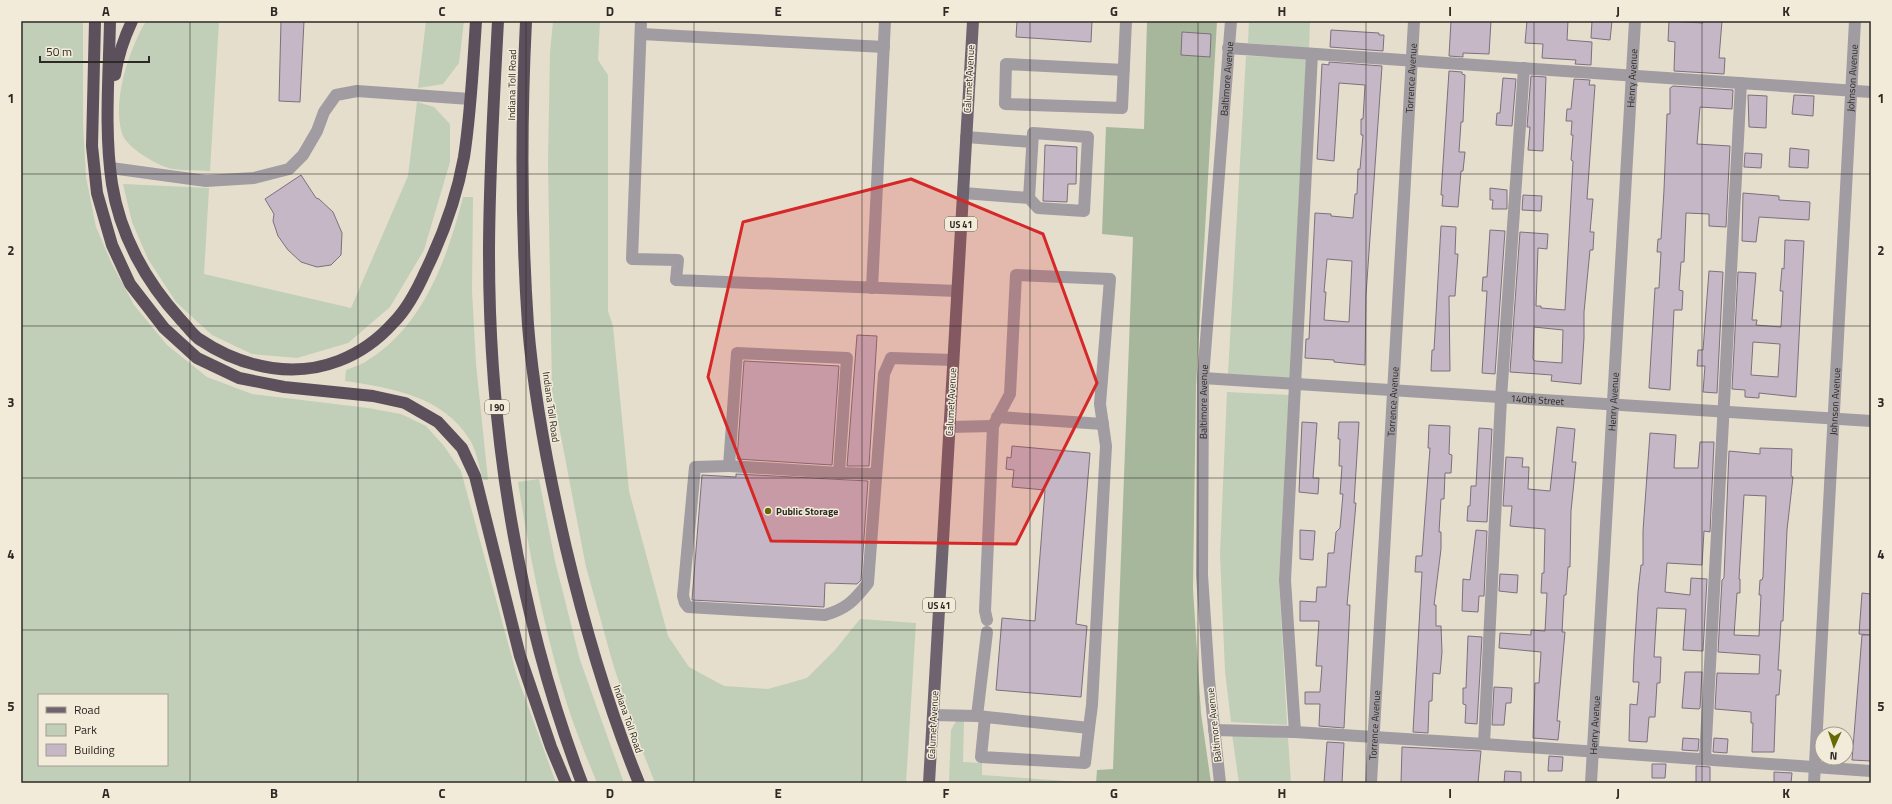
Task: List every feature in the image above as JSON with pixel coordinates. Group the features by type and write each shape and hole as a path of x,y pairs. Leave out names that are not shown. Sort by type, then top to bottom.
{"highway":[{"path":"96,21 92,146 97,192 112,245 130,284 164,328 197,358 239,378 284,387 373,396 405,403 438,422 462,448 476,476 520,656 551,747 566,783"},
{"path":"110,21 108,130 112,185 124,230 144,273 172,310 197,338 226,356 257,366 290,371 319,368 347,359 371,344 395,322 418,287 436,249 452,204 463,159 470,99 476,21"},
{"path":"108,130 117,64 126,34 132,21"},
{"name":"Indiana Toll Road","path":"498,21 489,254 491,342 498,423 508,498 528,600 544,666 568,745 582,783"},
{"name":"Indiana Toll Road","path":"526,21 522,167 524,248 528,327 539,415 552,492 574,582 595,657 622,741 640,783"}],"main road":[{"name":"Calumet Avenue","path":"929,783 973,21"}],"street":[{"path":"641,21 632,259 678,260 676,280 957,291"},
{"path":"872,288 885,21"},
{"path":"1124,70 1006,64 1005,104 1122,108 1124,70 1126,21"},
{"name":"Baltimore Avenue","path":"1220,783 1214,730 1202,576 1203,378 1230,21"},
{"name":"Torrence Avenue","path":"1371,783 1414,21"},
{"name":"Henry Avenue","path":"1591,783 1634,21"},
{"name":"Johnson Avenue","path":"1814,783 1856,21"},
{"path":"640,34 884,47"},
{"path":"1228,48 1871,92"},
{"path":"1295,732 1285,580 1312,54"},
{"path":"1484,744 1501,398 1524,68"},
{"path":"1706,760 1741,84"},
{"path":"111,168 206,181 254,178 289,169 303,155 316,132 324,112 336,94 358,91 470,99"},
{"path":"963,193 1029,198 1038,208 1084,211 1088,137 1033,133 1029,198"},
{"path":"966,138 1032,142"},
{"path":"987,620 985,611 995,422 1010,394 1016,275 1110,279 1100,404 1106,446 1092,705 1085,763 981,757 981,717 987,632"},
{"path":"729,466 737,353 847,358 839,472"},
{"path":"875,474 729,466 695,467 684,604 688,607 824,615 840,611 856,599 868,583 875,474 884,374 891,358 953,360"},
{"name":"140th Street","path":"1203,378 1871,421"},
{"path":"949,427 995,422 1103,424"},
{"path":"933,715 981,717 1089,728"},
{"path":"1214,730 1295,732 1871,771"}],"highlighted area":[{"path":"911,179 1043,234 1097,383 1016,544 771,541 708,377 743,222"}],"green space":[{"path":"21,21 83,21 83,124 86,177 96,227 112,264 134,305 167,345 207,377 252,394 368,408 401,414 426,426 444,446 461,471 517,676 556,783 21,783"},
{"path":"146,21 219,21 210,171 178,170 167,167 143,156 124,138 119,120 121,91 128,60"},
{"path":"426,21 464,21 459,63 443,84 418,88"},
{"path":"553,21 600,21 598,60 608,75 608,311 613,326 629,491 668,636 689,667 724,686 768,689 807,678 835,650 860,619 916,623 906,783 655,783 637,737 613,664 586,567 552,390 548,163 550,53"},
{"path":"1147,21 1217,21 1196,387 1193,589 1201,713 1211,783 1096,783 1097,770 1113,769 1133,237 1102,234 1106,127 1144,129"},
{"path":"1249,21 1310,21 1309,48 1248,43"},
{"path":"1246,56 1306,58 1290,379 1228,374"},
{"path":"417,102 434,107 450,124 450,162 424,250 390,307 348,343 297,358 252,354 212,335 176,302 148,259 132,222 123,184 209,188 204,274 351,308 408,176"},
{"path":"463,197 473,197 472,291 476,364 488,480 483,480 476,454 470,440 459,425 446,413 431,404 398,391 345,381 346,370 366,362 388,346 419,309 441,266 450,243"},
{"path":"1227,392 1289,395 1279,579 1287,725 1231,722 1225,671 1220,554"},
{"path":"539,479 555,561 580,660 624,783 597,783 574,726 552,652 539,596 518,482"},
{"path":"964,720 963,762 982,763 982,775 1094,783 949,783 951,730 956,721"},
{"path":"1232,734 1288,738 1291,783 1239,783"}],"building":[{"path":"281,21 304,21 300,102 279,101"},
{"path":"1017,21 1092,21 1091,42 1016,37"},
{"path":"1451,21 1491,21 1489,54 1463,53 1463,57 1449,56"},
{"path":"1527,21 1568,21 1567,40 1592,42 1591,65 1575,64 1576,60 1542,58 1543,44 1525,43"},
{"path":"1592,21 1612,21 1610,40 1591,38"},
{"path":"1669,21 1703,23 1703,21 1722,21 1719,58 1725,58 1724,74 1674,71 1675,42 1668,41"},
{"path":"1331,30 1379,33 1379,35 1384,35 1383,51 1330,47"},
{"path":"1182,32 1211,34 1210,57 1181,55"},
{"path":"1329,62 1382,66 1366,295 1365,365 1334,362 1334,360 1305,358 1306,339 1309,339 1315,213 1353,218 1363,135 1361,135 1361,119 1363,119 1365,85 1339,83 1334,161 1317,159 1322,64 1329,65","holes":["1327,259 1352,261 1349,322 1324,320 1326,292 1324,292"]},
{"path":"1449,71 1462,72 1462,74 1465,75 1463,122 1461,122 1459,152 1465,152 1463,171 1461,171 1458,207 1442,206 1443,195 1441,195"},
{"path":"1531,76 1546,77 1543,151 1528,150 1530,127 1527,127"},
{"path":"1503,78 1516,79 1512,126 1496,125 1497,113 1500,113"},
{"path":"1574,79 1590,80 1589,85 1595,85 1587,199 1593,199 1590,232 1594,232 1593,250 1590,250 1584,312 1581,384 1551,381 1552,375 1510,372 1520,232 1548,234 1547,249 1538,248 1536,306 1541,306 1541,308 1565,310 1573,161 1571,160 1573,135 1571,135 1572,121 1566,121 1567,109 1571,109","holes":["1534,327 1563,330 1562,363 1535,361 1533,359"]},
{"path":"1673,86 1733,90 1732,109 1700,107 1697,144 1730,146 1726,227 1709,226 1709,214 1686,213 1684,262 1681,262 1679,290 1683,291 1682,310 1674,310 1670,390 1649,388 1655,288 1659,288 1661,252 1657,252 1658,239 1661,239 1667,114 1670,114 1670,88"},
{"path":"1748,95 1767,96 1766,128 1749,127"},
{"path":"1794,95 1814,96 1813,116 1792,114"},
{"path":"1045,145 1077,147 1076,184 1068,184 1067,202 1043,201"},
{"path":"1790,148 1809,150 1808,168 1789,167"},
{"path":"1745,153 1762,154 1761,168 1744,167"},
{"path":"301,175 316,198 333,212 342,233 341,255 331,265 317,267 301,262 288,250 278,236 273,221 274,214 265,199"},
{"path":"1490,188 1507,190 1507,209 1492,209 1493,200 1490,200"},
{"path":"1743,193 1779,196 1779,200 1810,202 1809,220 1759,217 1756,242 1742,241"},
{"path":"1523,195 1542,196 1541,211 1522,210"},
{"path":"1441,226 1456,227 1455,254 1458,254 1455,296 1449,296 1450,371 1431,371 1432,350 1434,350"},
{"path":"1490,230 1505,231 1495,374 1482,373 1487,291 1482,291 1483,277 1487,277"},
{"path":"1785,240 1804,241 1796,397 1759,393 1759,398 1745,397 1745,390 1732,389 1738,272 1756,273 1752,320 1757,320 1756,325 1781,327 1783,291 1780,291 1782,268 1784,269","holes":["1753,342 1780,344 1778,377 1751,375"]},
{"path":"1709,271 1723,272 1717,393 1703,392 1705,366 1697,366 1698,350 1703,350"},
{"path":"857,335 877,336 869,466 847,466"},
{"path":"744,361 839,366 832,465 737,459"},
{"path":"1302,422 1317,423 1313,478 1319,478 1318,494 1299,492"},
{"path":"1339,422 1359,422 1354,503 1356,503 1347,605 1350,605 1344,728 1319,726 1320,704 1305,704 1305,692 1320,692 1322,666 1316,666 1319,621 1300,621 1300,601 1316,602 1317,587 1326,587 1328,553 1334,553 1336,532 1340,528 1343,494 1340,494 1342,466 1339,466"},
{"path":"1429,425 1450,426 1449,454 1452,455 1451,473 1445,473 1444,499 1441,499 1439,532 1441,532 1441,549 1434,605 1436,605 1436,626 1441,626 1442,652 1440,674 1433,673 1432,701 1429,701 1428,733 1413,732 1422,572 1415,572 1416,556 1422,556 1430,448 1428,448"},
{"path":"1557,427 1575,429 1572,462 1576,462 1571,511 1570,567 1568,567 1566,595 1564,595 1562,632 1565,632 1557,721 1560,721 1558,740 1533,738 1535,683 1539,683 1541,652 1499,648 1500,633 1531,635 1531,630 1545,631 1547,593 1541,593 1542,573 1544,573 1545,529 1510,526 1512,506 1503,506 1506,457 1523,458 1522,467 1529,467 1528,489 1550,491"},
{"path":"1479,428 1492,429 1487,522 1467,521 1468,506 1470,506 1471,486 1476,486"},
{"path":"1650,433 1676,435 1674,468 1698,468 1700,442 1714,442 1710,532 1704,531 1702,565 1667,563 1665,592 1690,595 1691,578 1707,579 1703,651 1683,650 1686,609 1657,608 1654,657 1661,657 1660,683 1657,683 1655,717 1649,717 1647,742 1629,741 1630,704 1637,705 1639,682 1633,682 1634,656 1638,592 1641,565 1643,565 1643,531"},
{"path":"1012,446 1090,453 1076,624 1087,626 1081,697 996,690 1002,618 1035,621 1045,490 1012,487 1014,470 1006,469 1007,457 1011,458"},
{"path":"1760,448 1792,449 1791,476 1793,477 1787,530 1783,621 1781,621 1778,670 1781,670 1779,695 1776,695 1774,752 1752,752 1753,723 1751,723 1751,712 1715,709 1717,673 1759,674 1760,655 1718,652 1722,580 1724,578 1729,451 1760,454","holes":["1744,495 1766,496 1763,577 1762,580 1760,580 1759,595 1761,595 1759,636 1734,635 1737,593 1740,593 1739,579"]},
{"path":"736,474 868,481 861,580 857,584 825,583 824,607 692,600 702,475 736,477"},
{"path":"1300,530 1315,531 1313,560 1300,559"},
{"path":"1476,530 1487,531 1484,596 1479,596 1478,612 1462,611 1463,579 1470,580"},
{"path":"1500,574 1518,575 1517,593 1499,591"},
{"path":"1862,593 1871,594 1871,635 1859,634"},
{"path":"1862,635 1871,635 1871,761 1854,760 1854,735"},
{"path":"1468,636 1482,637 1477,724 1465,723 1466,705 1463,704 1463,688 1466,688"},
{"path":"1685,672 1702,672 1699,709 1682,708"},
{"path":"1494,687 1512,688 1511,703 1506,703 1504,725 1492,725"},
{"path":"1683,738 1699,739 1698,751 1682,750"},
{"path":"1714,738 1728,739 1727,753 1713,752"},
{"path":"1327,742 1344,743 1342,783 1324,783"},
{"path":"1402,747 1481,751 1478,783 1401,783"},
{"path":"1549,756 1563,757 1562,771 1548,771"},
{"path":"1652,764 1666,764 1665,778 1652,778"},
{"path":"1696,766 1710,767 1710,783 1696,783"},
{"path":"1505,771 1521,772 1521,783 1504,783"},
{"path":"1774,772 1792,773 1791,783 1774,783"}],"place":[{"name":"Public Storage","path":"768,511"}]}
